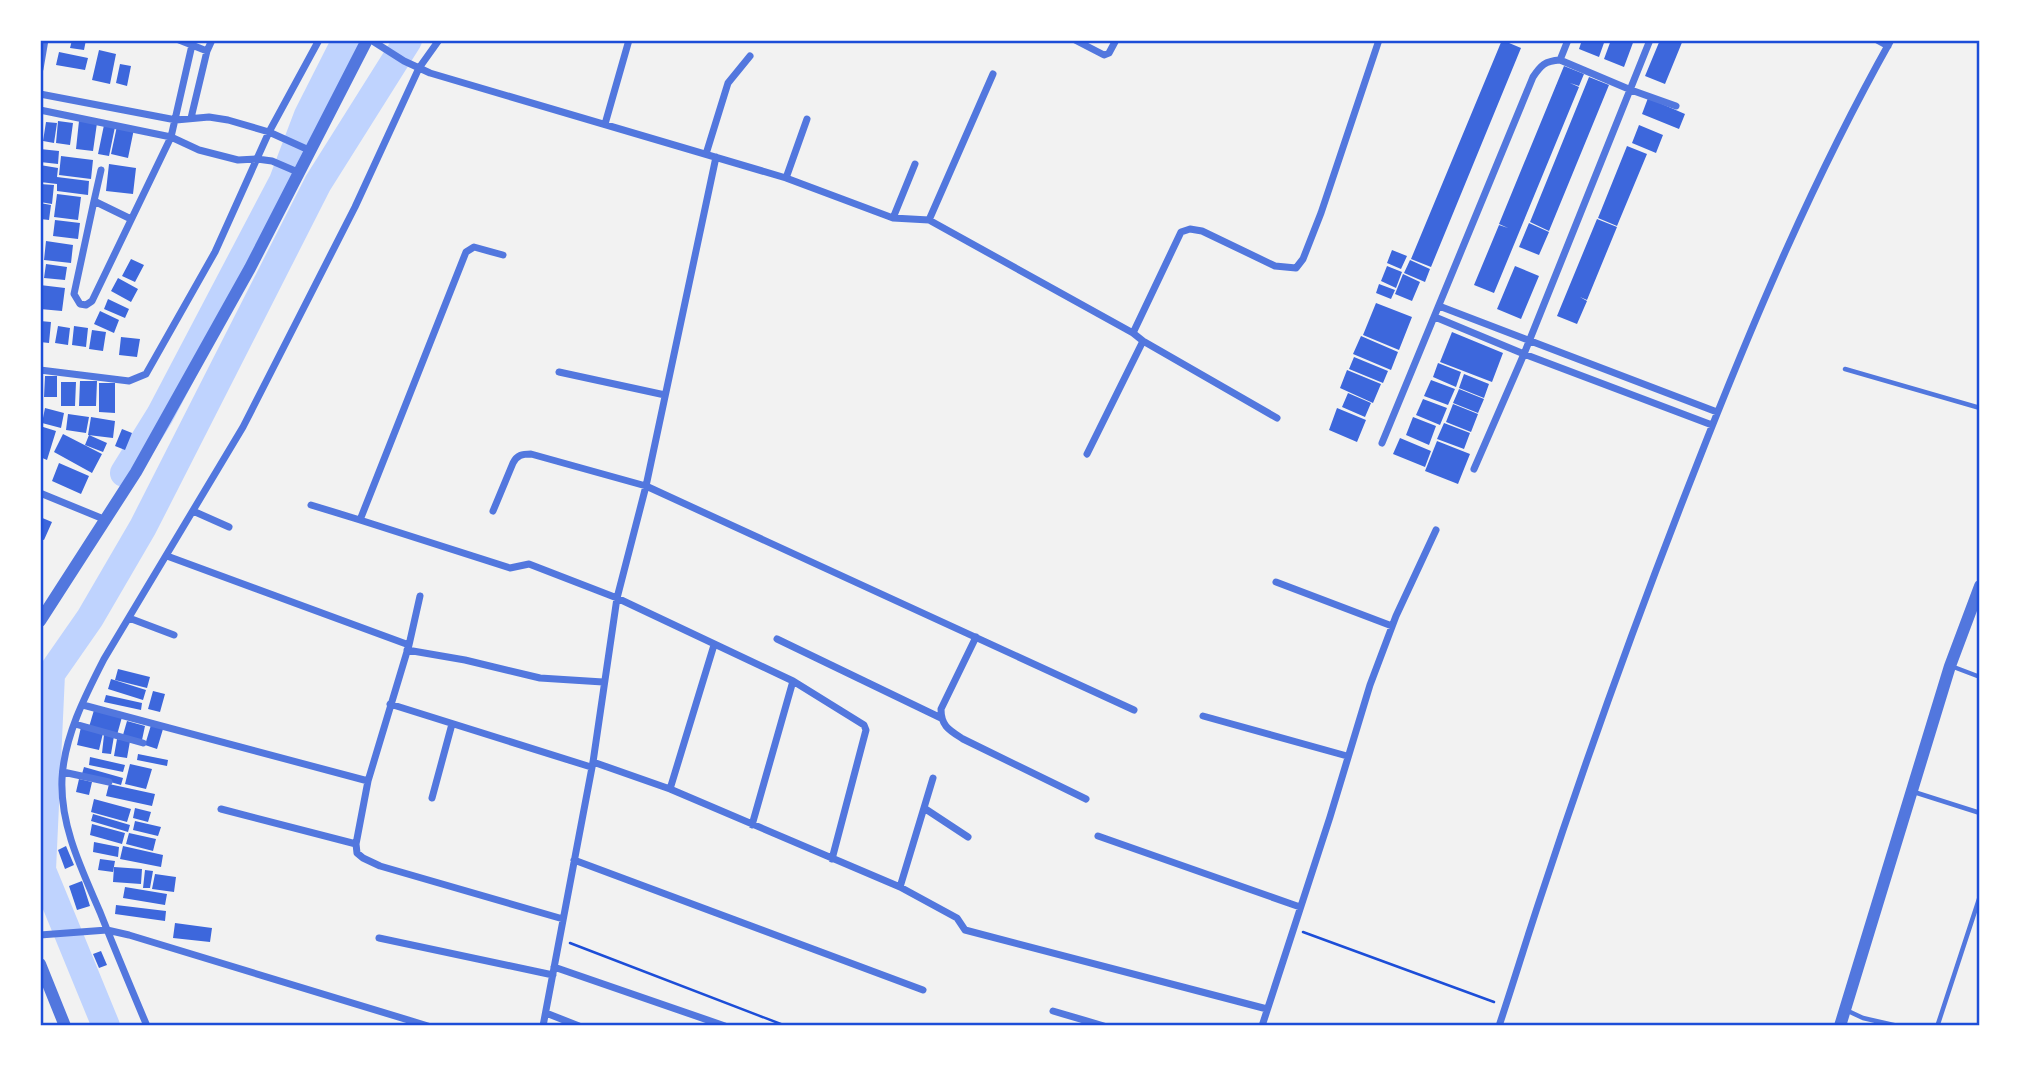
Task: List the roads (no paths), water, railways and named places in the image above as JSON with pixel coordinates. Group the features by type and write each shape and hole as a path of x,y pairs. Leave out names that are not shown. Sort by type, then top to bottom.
{"street":[{"path":"179,40 207,51"},
{"path":"191,118 212,40"},
{"path":"40,370 129,381 146,374 215,252 269,132 319,40"},
{"path":"147,1026 69,835 62,796 63,772 75,724 90,686 243,427 355,207 419,68 439,40"},
{"path":"605,124 629,40"},
{"path":"1074,40 1104,55 1110,52 1116,40"},
{"path":"1133,333 1181,232 1190,229 1202,231 1275,266 1296,268 1303,259 1321,213 1379,40"},
{"path":"1560,60 1569,40"},
{"path":"1474,470 1524,354 1650,40"},
{"path":"1499,1026 1539,899 1619,670 1712,425 1797,222 1890,43 1877,40"},
{"path":"40,621 149,448 307,150 372,42 419,68 786,178 893,218 929,220 1133,333 1277,418"},
{"path":"40,69 43,43"},
{"path":"101,170 74,294 80,304 92,301 172,137 192,45"},
{"path":"706,154 728,83 750,56"},
{"path":"1382,443 1532,77 1544,62 1560,60 1676,106"},
{"path":"929,220 993,74"},
{"path":"40,94 176,120 209,117 269,132 307,150"},
{"path":"40,110 172,137 199,150 238,160 257,159 272,162 297,172"},
{"path":"786,178 807,119"},
{"path":"543,1026 592,764 617,598 646,486 716,157"},
{"path":"893,218 915,164"},
{"path":"93,201 131,219"},
{"path":"360,520 466,253 474,247 503,254"},
{"path":"1439,306 1717,412"},
{"path":"1434,317 1712,425"},
{"path":"1087,454 1143,341"},
{"path":"559,372 664,396"},
{"path":"494,511 513,463 516,457 522,454 531,454 646,486 1134,710"},
{"path":"40,493 106,520"},
{"path":"311,505 510,568 529,564 617,598 793,681 864,725 866,730 832,859"},
{"path":"193,511 229,527"},
{"path":"1262,1026 1392,626 1436,530"},
{"path":"167,556 408,648 540,678 603,682"},
{"path":"1276,582 1392,626"},
{"path":"1840,1026 1950,666 1978,592"},
{"path":"420,596 408,648 368,781 356,844 357,853 380,866 563,919"},
{"path":"129,618 174,635"},
{"path":"976,637 941,709 945,728 962,739 1086,799"},
{"path":"777,639 941,718"},
{"path":"670,789 714,645"},
{"path":"752,825 793,681"},
{"path":"390,704 670,789 900,887 957,918 965,930 1267,1009"},
{"path":"83,705 368,781"},
{"path":"1203,716 1348,756"},
{"path":"75,724 143,743"},
{"path":"432,798 452,724"},
{"path":"63,772 109,782"},
{"path":"900,887 933,778"},
{"path":"924,808 968,837"},
{"path":"221,809 356,844"},
{"path":"1098,836 1300,907"},
{"path":"574,860 923,990"},
{"path":"40,935 107,930 165,945 428,1026"},
{"path":"379,938 553,971 725,1026"},
{"path":"40,964 65,1026"},
{"path":"1053,1010 1104,1026"},
{"path":"546,1013 579,1026"}],"lane":[{"path":"1844,369 1980,408"},
{"path":"1950,666 1980,677"},
{"path":"1912,792 1980,813"},
{"path":"1934,1026 1938,1024 1980,896"},
{"path":"1845,1010 1863,1018 1898,1026"}],"waterway":[{"path":"124,473 160,415 283,181 308,115 346,40"},
{"path":"106,1026 42,870 51,674 90,618 143,527 318,183 408,40"}]}
